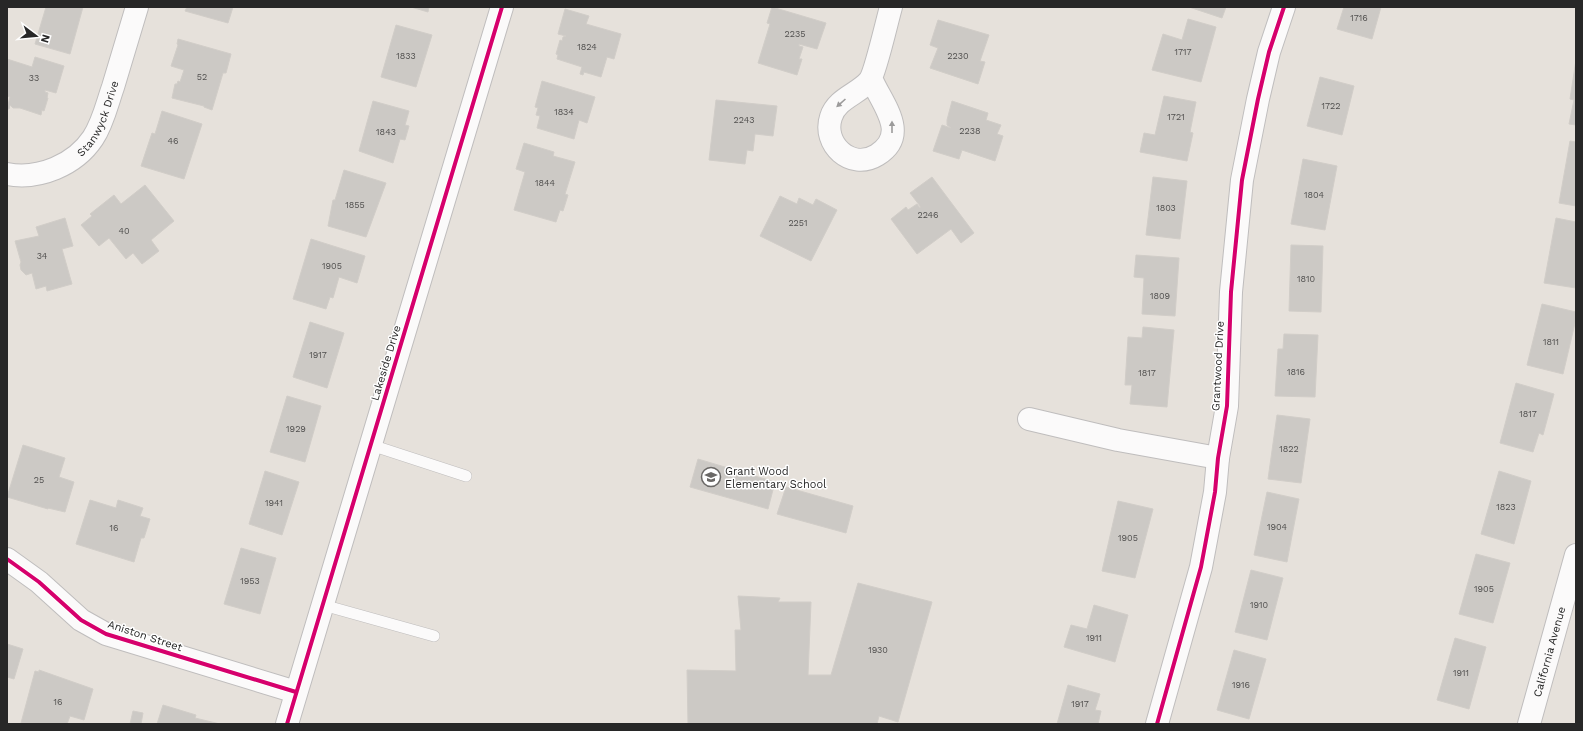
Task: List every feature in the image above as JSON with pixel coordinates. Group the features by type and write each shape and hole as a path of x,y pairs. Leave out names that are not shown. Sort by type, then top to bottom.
{"street":[{"name":"Stanwyck Drive","path":"7,174 33,175 56,169 77,156 93,138 103,120 137,7"},
{"name":"Lakeside Drive","path":"287,724 502,7"},
{"path":"871,78 891,7"},
{"name":"Grantwood Drive","path":"1157,724 1201,567 1215,492 1218,458 1227,406 1231,292 1242,180 1258,99 1270,52 1284,7"},
{"path":"1029,419 1118,440 1218,458"},
{"name":"California Avenue","path":"1528,724 1576,555"},
{"name":"Aniston Street","path":"7,559 39,582 81,620 106,634 296,692"}],"lane":[{"path":"371,445 466,476"},
{"path":"323,605 434,636"}],"building":[{"path":"46,7 83,7 70,54 35,44"},
{"path":"187,7 233,7 228,23 185,11"},
{"path":"411,7 429,7 428,12"},
{"path":"772,7 826,23 817,49 799,44 799,46 803,47 799,59 802,59 797,75 758,63 770,24 767,23"},
{"path":"1189,7 1226,7 1222,18"},
{"path":"1344,7 1381,7 1372,39 1337,29"},
{"path":"565,9 589,16 586,24 621,34 614,59 607,57 601,77 584,72 583,75 580,74 582,67 557,59 558,55 556,54 560,40 562,41 563,37 566,36 558,34"},
{"path":"1188,19 1216,27 1201,82 1152,70 1163,34 1182,40"},
{"path":"938,20 989,35 980,61 985,62 978,84 930,68 938,48 930,45"},
{"path":"396,25 432,35 416,87 381,77"},
{"path":"178,39 231,54 226,73 223,73 212,110 204,106 172,98 175,84 177,84 178,81 180,82 184,70 171,66 178,45"},
{"path":"35,57 64,66 56,93 45,90 45,92 48,93 48,98 44,111 42,110 41,115 20,108 13,108 10,105 9,109 7,109 10,97 7,96 7,59 32,67"},
{"path":"1576,60 1576,125 1569,124 1574,100 1570,99"},
{"path":"1320,77 1354,86 1342,135 1307,126"},
{"path":"542,81 595,97 587,123 579,120 574,139 537,128 540,116 536,115 538,108 535,107"},
{"path":"1164,96 1196,102 1190,132 1193,133 1187,161 1140,152 1144,133 1155,135"},
{"path":"716,100 777,106 773,136 755,134 753,151 747,150 745,164 709,160"},
{"path":"373,101 409,111 405,125 409,126 405,140 400,139 393,163 359,151"},
{"path":"952,101 988,113 986,120 1001,125 997,134 1003,136 995,161 962,150 959,159 933,151 942,125 951,128 947,125 947,120"},
{"path":"162,111 202,124 184,179 141,166 152,133 155,134"},
{"path":"1570,141 1576,142 1576,206 1559,203"},
{"path":"524,143 554,152 553,156 575,162 565,194 568,195 563,211 560,210 556,222 514,210 525,172 516,169"},
{"path":"1303,159 1337,166 1325,230 1291,224"},
{"path":"344,170 386,183 366,237 328,226 333,200 335,200"},
{"path":"932,177 974,233 961,243 951,229 917,254 891,219 906,207 908,210 917,204 920,208 910,193"},
{"path":"1153,177 1187,181 1180,239 1146,235"},
{"path":"145,185 174,221 151,240 159,251 142,264 133,253 126,259 109,238 99,246 81,225 92,216 90,214 114,195 121,204"},
{"path":"780,196 797,204 799,198 813,205 816,199 837,210 811,261 760,236"},
{"path":"65,218 73,246 62,249 72,284 47,291 46,286 36,289 32,273 26,275 21,270 21,262 15,241 39,236 36,227"},
{"path":"1556,218 1576,222 1576,288 1544,283"},
{"path":"311,239 365,256 357,283 339,277 333,298 330,297 326,309 293,299"},
{"path":"1291,245 1323,246 1321,312 1289,311"},
{"path":"1136,255 1179,258 1175,316 1142,314 1144,278 1134,277"},
{"path":"1542,304 1576,312 1576,319 1563,374 1527,365"},
{"path":"310,322 344,333 327,388 293,377"},
{"path":"1143,327 1174,330 1167,407 1130,404 1132,385 1125,385 1128,337 1142,338"},
{"path":"1284,334 1318,335 1315,397 1275,396 1278,349 1283,349"},
{"path":"1516,383 1554,394 1543,435 1539,433 1533,452 1500,443"},
{"path":"287,396 321,406 305,462 270,452"},
{"path":"1277,415 1310,419 1301,483 1268,479"},
{"path":"23,445 65,458 59,477 74,482 65,512 48,509 7,497"},
{"path":"698,459 775,482 768,509 690,487"},
{"path":"265,471 299,482 282,535 249,524"},
{"path":"1499,471 1531,481 1514,544 1481,534"},
{"path":"786,487 853,506 846,533 777,514"},
{"path":"1267,492 1299,499 1287,562 1254,555"},
{"path":"90,500 116,508 118,500 143,508 140,516 150,519 144,538 141,538 134,562 76,544"},
{"path":"1118,501 1153,509 1135,578 1102,571"},
{"path":"241,548 276,558 260,614 224,604"},
{"path":"1476,554 1510,563 1493,623 1459,614"},
{"path":"1251,570 1283,578 1267,640 1235,632"},
{"path":"858,583 932,602 898,722 879,716 877,724 688,724 687,670 736,671 735,630 741,630 738,596 780,598 778,602 811,602 808,675 831,675"},
{"path":"1094,605 1128,615 1115,662 1064,647 1071,625 1087,629"},
{"path":"1455,638 1486,647 1469,709 1437,700"},
{"path":"7,644 23,649 14,679 7,677"},
{"path":"1234,650 1266,659 1249,719 1217,710"},
{"path":"39,670 93,689 84,720 70,716 67,724 21,723 35,671 39,672"},
{"path":"1068,685 1100,694 1095,710 1101,711 1098,724 1057,724"},
{"path":"163,705 196,715 195,718 220,724 157,724"},
{"path":"133,711 143,713 141,724 130,724"}],"cycle path":[{"path":"287,724 502,7"},
{"path":"1157,724 1201,567 1215,492 1218,458 1227,406 1231,292 1242,180 1269,52 1284,7"},
{"path":"7,559 39,582 81,620 106,634 296,692"}],"place":[{"name":"Grant Wood Elementary School","path":"711,477"}]}
